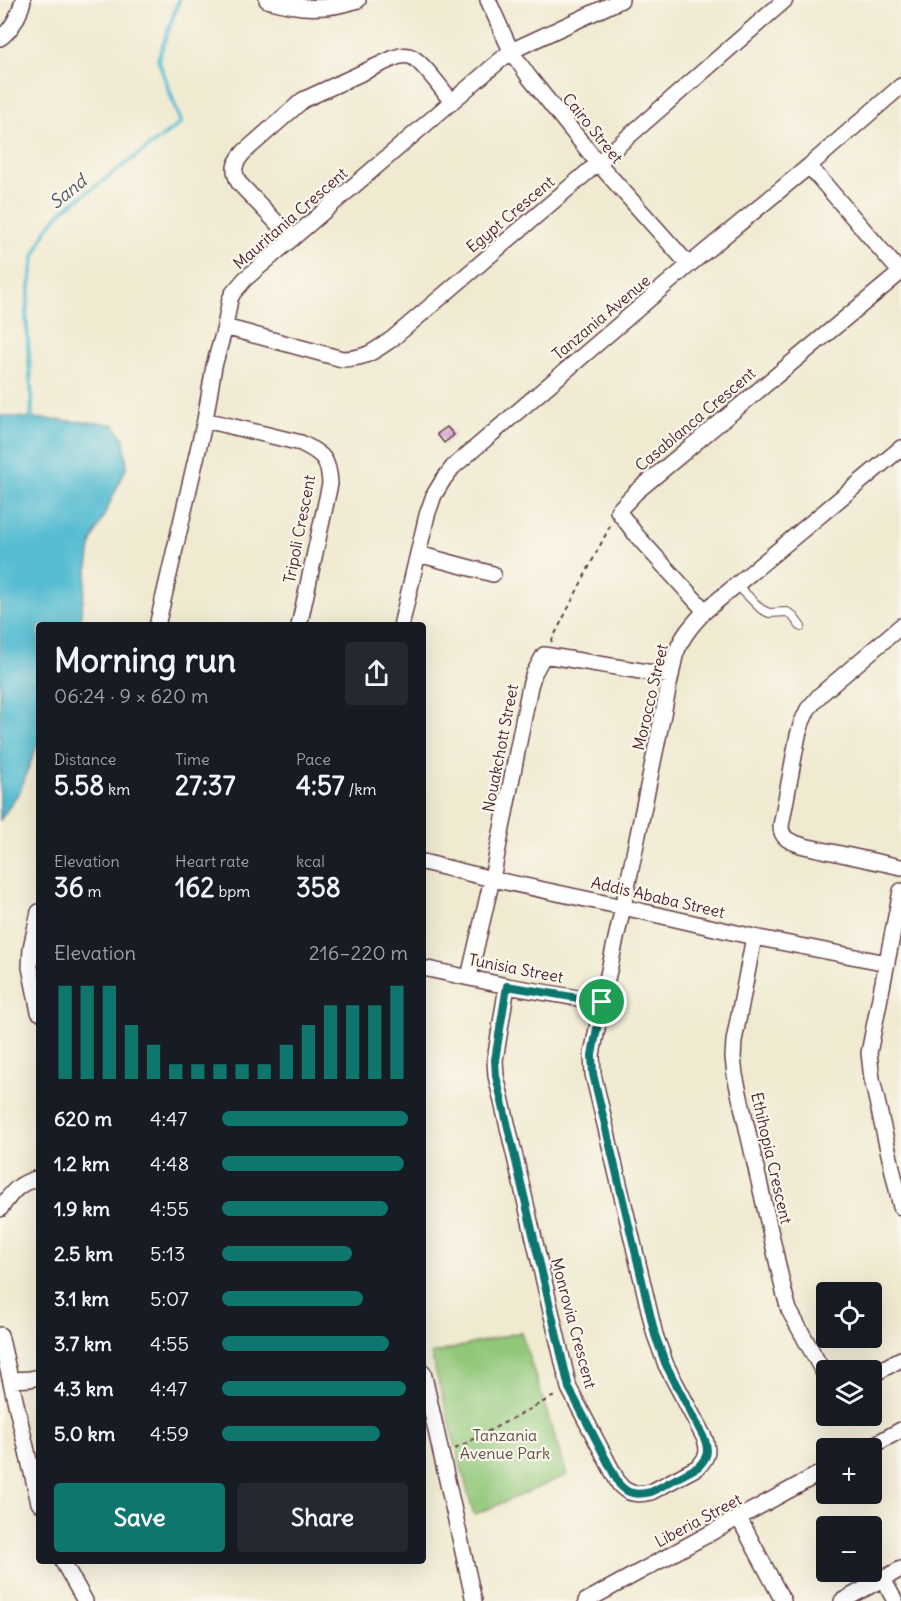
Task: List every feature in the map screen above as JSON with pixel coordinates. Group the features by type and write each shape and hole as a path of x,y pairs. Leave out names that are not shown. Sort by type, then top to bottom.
{"street":[{"path":"0,38 7,33 21,10 23,0"},
{"path":"267,0 293,7 320,8 342,6 358,0"},
{"name":"Cairo Street","path":"488,0 511,51 529,77 598,163 689,265"},
{"name":"Mauritania Crescent","path":"158,622 205,420 214,366 233,293 245,279 511,51 621,0"},
{"name":"Egypt Crescent","path":"225,327 342,359 371,354 392,339 786,0"},
{"path":"292,239 239,183 234,170 238,159 244,152 303,100 394,58 407,55 420,64 452,102"},
{"name":"Tanzania Avenue","path":"402,622 434,495 453,467 689,265 810,166 901,86"},
{"path":"810,166 901,272"},
{"name":"Casablanca Crescent","path":"618,511 636,492 901,272"},
{"name":"Tripoli Crescent","path":"205,420 301,443 323,456 327,462 330,484 300,622"},
{"name":"Morocco Street","path":"602,1002 678,646 705,611 901,448"},
{"path":"618,511 705,611"},
{"path":"418,554 493,574"},
{"path":"901,626 820,695 808,709 798,735 781,826 781,833 791,842 901,867"},
{"path":"544,655 671,676"},
{"name":"Nouakchott Street","path":"469,977 492,879 530,686 544,655"},
{"name":"Addis Ababa Street","path":"426,863 754,937 886,963"},
{"path":"901,891 871,1038 869,1062 901,1207"},
{"path":"36,927 30,967 36,997"},
{"name":"Ethihopia Crescent","path":"754,937 734,1041 735,1075 789,1310 817,1360"},
{"name":"Tunisia Street","path":"426,969 507,986 602,1002"},
{"name":"Monrovia Crescent","path":"507,986 495,1060 496,1076 569,1388 619,1484 625,1491 642,1494 651,1492 698,1467 708,1454 705,1440 666,1365 655,1335 593,1074 592,1055 602,1002"},
{"path":"0,1209 23,1182 36,1179"},
{"path":"0,1335 36,1490"},
{"path":"882,1369 901,1359"},
{"path":"11,1380 36,1378"},
{"path":"426,1385 474,1601"},
{"path":"882,1440 901,1430"},
{"name":"Liberia Street","path":"586,1601 816,1476"},
{"path":"739,1518 783,1601"},
{"path":"64,1564 85,1601"},
{"path":"842,1601 901,1569"},
{"path":"883,1579 895,1601"}],"lane":[{"path":"737,585 760,609 769,613 787,612 801,627"}],"path":[{"path":"544,655 618,511"},
{"path":"442,1456 569,1388"}],"green space":[{"name":"Tanzania Avenue Park","path":"521,1332 567,1475 474,1515 431,1354"}],"water":[{"path":"0,416 113,424 124,439 127,466 92,541 79,622 36,622 36,748 20,791 0,820"}],"building":[{"path":"447,427 454,435 444,443 437,434"}],"waterway":[{"name":"Sand","path":"31,422 32,402 26,312 34,257 46,230 62,211 181,123 158,59 179,0"}],"route":[{"path":"507,986 602,1002 592,1055 593,1074 655,1335 666,1365 708,1448 704,1462 698,1467 651,1492 642,1494 625,1491 619,1484 569,1388 496,1076 495,1060 507,986"}]}
